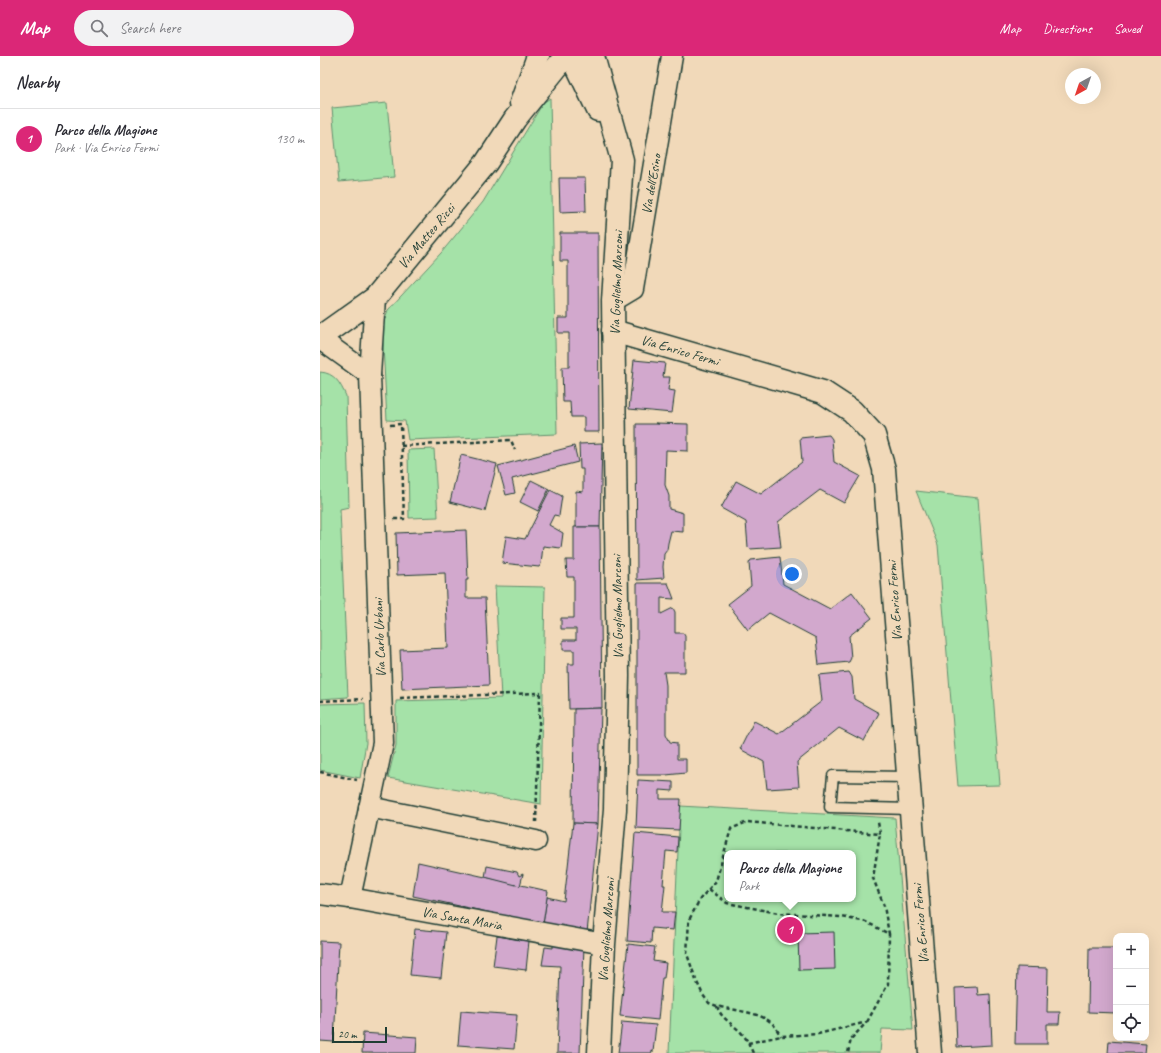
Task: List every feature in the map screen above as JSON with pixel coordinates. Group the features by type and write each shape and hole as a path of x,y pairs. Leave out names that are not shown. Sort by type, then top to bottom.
{"street":[{"name":"Via Matteo Ricci","path":"515,119 538,56"},
{"name":"Via dell'Esino","path":"613,302 633,289 672,56"},
{"name":"Via Matteo Ricci","path":"320,338 375,298 486,163 515,119 575,59"},
{"name":"Via Guglielmo Marconi","path":"575,59 622,160 613,302 618,676 615,809 604,944 599,1053"},
{"name":"Via Carlo Urbani","path":"350,898 383,743 370,375 375,298"},
{"name":"Via Enrico Fermi","path":"614,331 823,392 852,411 874,435 884,469 930,1053"},
{"path":"320,338 370,375"},
{"path":"370,807 536,841"},
{"name":"Via Santa Maria","path":"320,894 350,898 604,944"}],"lane":[{"path":"908,777 833,776 830,807 911,809"}],"path":[{"path":"372,426 401,424 402,446 404,519 375,519"},
{"path":"402,446 512,440 515,450"},
{"path":"320,701 540,693 536,841"},
{"path":"320,772 375,783"},
{"path":"848,1053 850,1039 867,1022 888,984 890,934 884,906 873,878 880,834 877,808"},
{"path":"725,850 731,829 747,822 880,834"},
{"path":"724,853 716,881 700,899 689,920 687,954 696,980 703,995 709,1003 729,1010 758,1015 772,1023 782,1036"},
{"path":"709,889 724,901"},
{"path":"726,902 778,913 842,917 866,922 890,934"},
{"path":"717,1006 718,1010 725,1019 744,1036 753,1053"},
{"path":"748,1043 782,1036 818,1034 867,1022"}],"green space":[{"path":"550,98 557,434 408,440 405,421 387,420 382,327 388,310 441,253 483,202 543,103"},
{"path":"387,103 394,177 339,182 332,108"},
{"path":"320,372 330,374 342,387 346,396 349,507 340,509 348,697 320,699"},
{"path":"434,449 438,517 409,518 408,450"},
{"path":"916,491 978,498 1000,785 958,786 938,545"},
{"path":"495,586 545,587 541,804 388,778 396,745 396,701 501,698"},
{"path":"365,703 366,743 360,778 320,770 320,704"},
{"path":"680,806 895,818 913,1030 882,1029 880,1053 669,1053"}],"building":[{"path":"559,178 585,178 586,211 560,212"},
{"path":"560,233 598,233 599,432 584,432 584,417 571,417 570,402 563,402 562,367 569,367 569,333 558,333 558,318 568,318 568,261 560,261"},
{"path":"634,360 665,363 663,377 670,377 668,390 675,391 672,413 629,409"},
{"path":"655,423 688,424 688,451 666,450 665,485 669,496 669,509 683,513 683,532 671,531 667,550 664,554 664,578 637,580 636,424 659,424"},
{"path":"829,435 832,439 834,462 860,476 844,503 820,490 778,522 781,547 750,549 748,547 746,522 721,508 736,481 761,494 802,462 800,438"},
{"path":"602,443 600,527 576,527 576,491 583,492 583,469 580,469 579,444"},
{"path":"574,446 578,462 512,479 515,493 506,495 498,466"},
{"path":"461,455 497,464 485,511 450,502"},
{"path":"531,480 549,489 538,511 520,502"},
{"path":"550,490 562,496 559,516 554,515 549,525 563,533 561,548 543,546 541,564 539,567 502,563 506,536 525,539"},
{"path":"574,527 600,527 602,708 569,709 568,664 574,664 574,650 563,650 563,640 576,640 576,629 561,629 561,618 574,618 574,577 567,577 566,560 574,560"},
{"path":"466,530 468,580 466,580 466,598 485,598 489,685 402,689 400,650 448,648 445,573 397,575 396,533"},
{"path":"780,557 783,584 830,609 852,592 872,618 849,636 851,658 849,662 819,665 816,638 769,613 748,630 728,604 751,586 749,563 751,560"},
{"path":"637,583 668,583 674,599 661,598 661,614 673,608 675,612 675,633 683,633 685,636 685,672 664,672 666,685 666,734 670,742 677,743 677,759 686,759 686,773 637,775"},
{"path":"849,672 852,677 854,699 879,713 864,741 839,728 797,762 799,787 767,789 764,762 740,749 754,721 779,734 822,701 819,675"},
{"path":"601,708 598,824 573,823 574,709"},
{"path":"638,780 673,782 673,791 660,790 660,799 681,799 679,830 636,828"},
{"path":"573,823 598,824 587,933 543,924 547,897 564,901"},
{"path":"635,833 678,837 677,852 666,851 663,885 665,885 662,912 675,912 673,930 652,928 651,943 627,941"},
{"path":"418,862 548,891 543,924 413,896"},
{"path":"487,866 517,872 519,876 523,874 520,886 485,877"},
{"path":"415,929 446,932 441,978 410,975"},
{"path":"834,932 835,969 799,970 798,933"},
{"path":"497,936 529,941 526,970 493,966"},
{"path":"320,941 339,942 334,1042 320,1041"},
{"path":"553,942 584,946 580,1053 557,1053 560,966 542,965 545,947 553,948"},
{"path":"628,944 655,947 653,961 666,963 664,978 662,978 658,1020 620,1016"},
{"path":"1089,948 1113,948 1113,1013 1088,1012"},
{"path":"1017,967 1048,968 1047,1012 1060,1012 1059,1024 1047,1024 1047,1044 1015,1044"},
{"path":"977,987 978,995 990,994 992,1045 957,1047 955,988"},
{"path":"461,1011 517,1015 514,1049 458,1045"},
{"path":"622,1022 656,1025 652,1053 618,1053"},
{"path":"363,1033 417,1037 416,1053 362,1053"},
{"path":"1109,1041 1146,1044 1145,1053 1108,1053"}],"place":[{"name":"Parco della Magione","path":"790,930"}]}
